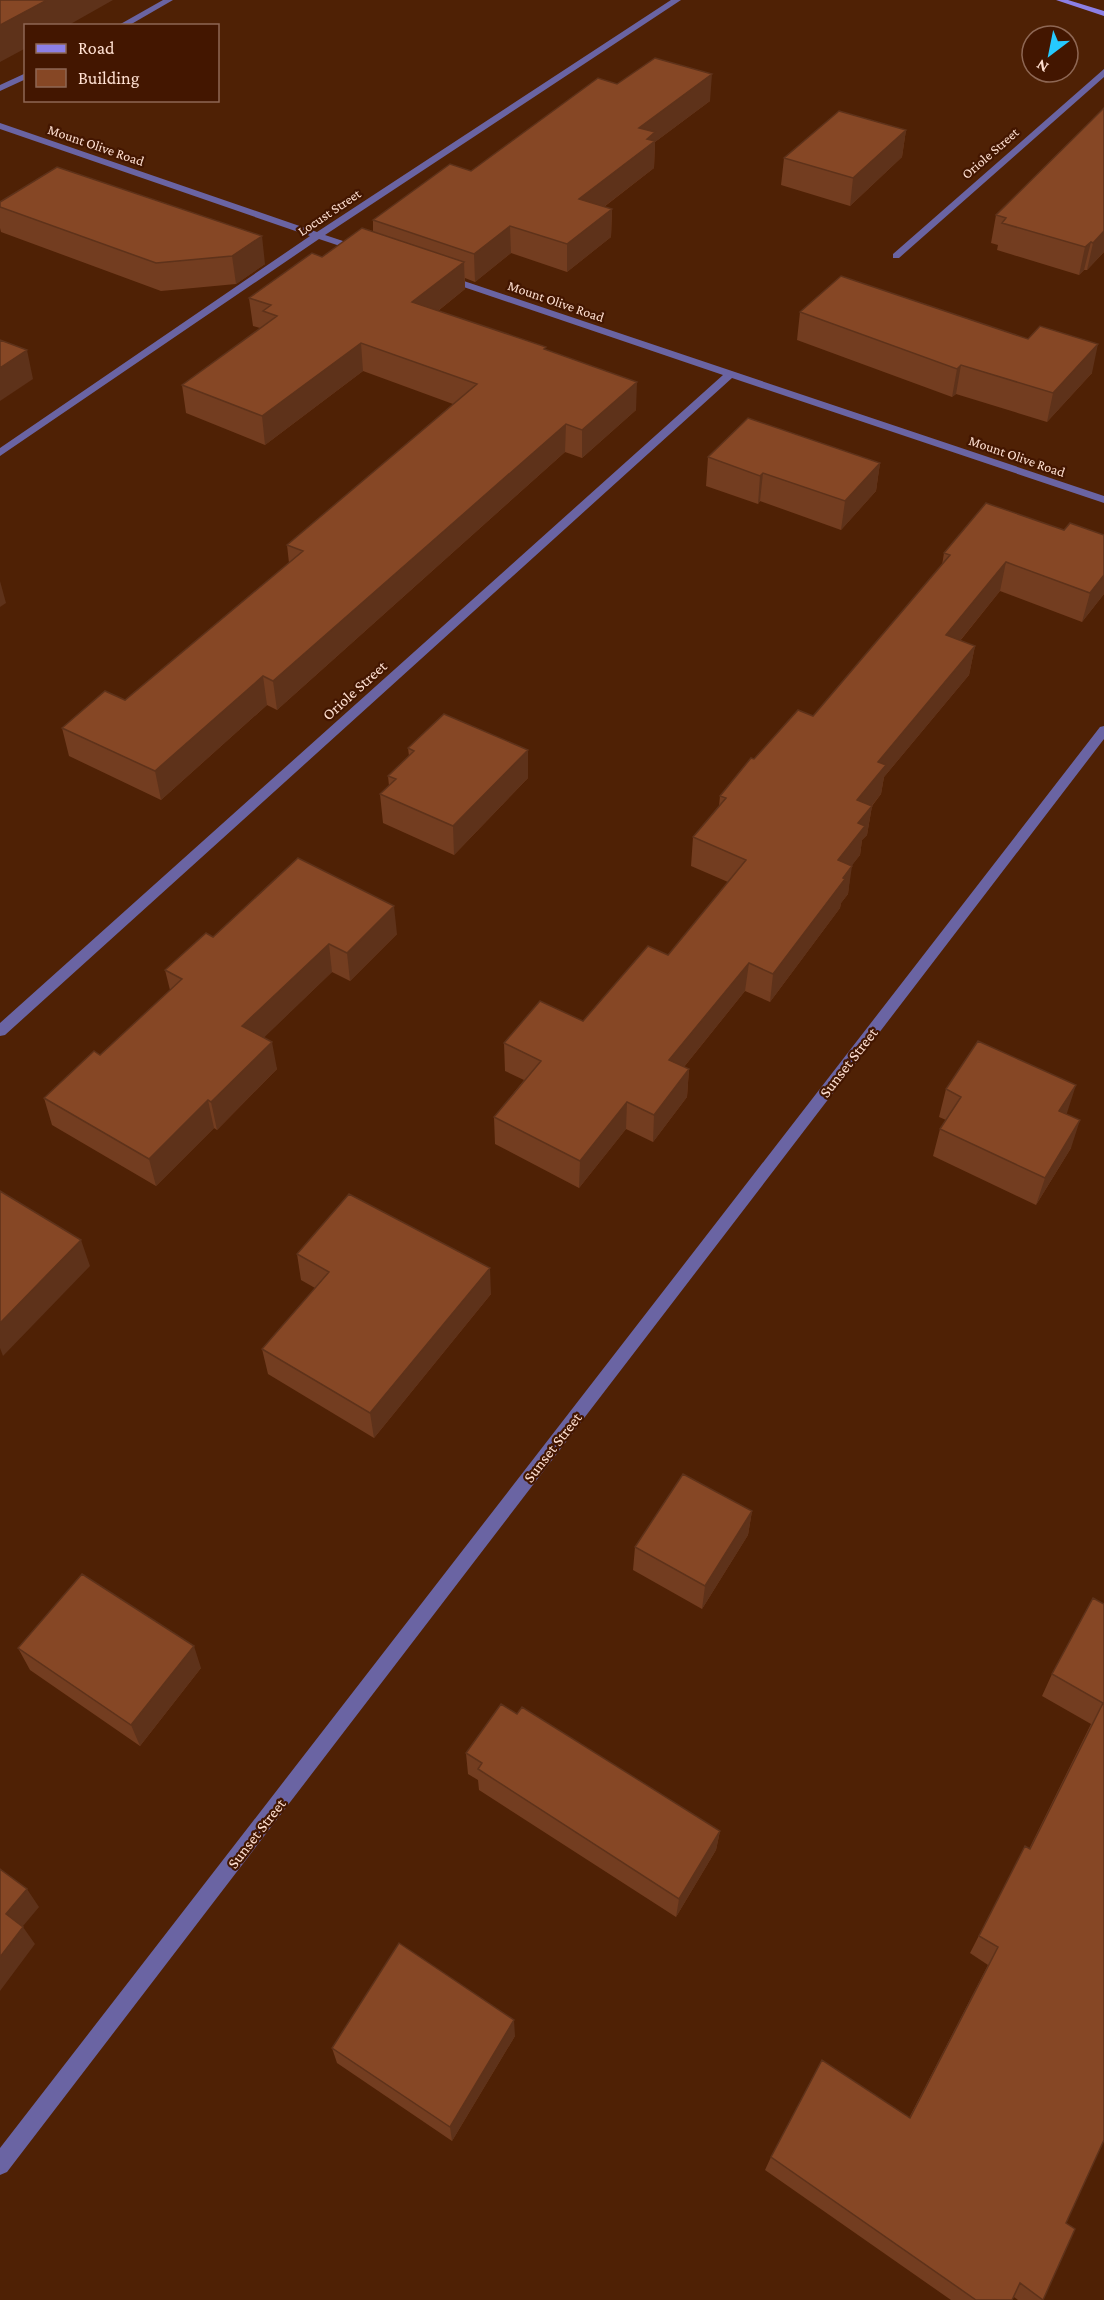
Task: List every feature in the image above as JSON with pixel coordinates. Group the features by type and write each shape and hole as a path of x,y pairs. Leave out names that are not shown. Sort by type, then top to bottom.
{"main road":[{"path":"1060,0 1104,14"}],"street":[{"path":"124,24 169,0"},
{"name":"Locust Street","path":"0,453 318,235 677,0"},
{"name":"Oriole Street","path":"896,256 1104,72"},
{"path":"0,88 24,76"},
{"name":"Mount Olive Road","path":"0,126 373,254"},
{"name":"Mount Olive Road","path":"440,276 1104,500"},
{"name":"Oriole Street","path":"0,1031 730,374"},
{"name":"Sunset Street","path":"0,2165 1104,730"}],"building":[{"path":"0,0 47,0 0,25"},
{"path":"655,58 712,74 639,128 655,132 647,139 655,141 579,199 612,209 567,244 510,226 474,254 373,220 450,164 471,171 598,78 617,84"},
{"path":"1104,108 1104,231 1093,243 1085,247 1002,223 1006,218 996,215"},
{"path":"839,111 906,130 853,178 784,158"},
{"path":"57,167 262,236 232,256 156,263 0,207 0,202"},
{"path":"362,228 464,262 412,302 546,347 544,349 637,382 582,430 566,424 273,681 263,676 155,771 62,728 105,691 125,700 303,551 287,545 477,384 361,343 262,416 182,385 277,316 263,311 271,305 249,298 312,253 322,257"},
{"path":"841,276 1028,339 1040,326 1098,344 1053,393 961,365 957,369 800,312"},
{"path":"0,340 27,350 0,368"},
{"path":"748,418 880,463 845,501 763,473 760,476 708,457"},
{"path":"986,503 1064,530 1070,523 1104,535 1104,575 1090,593 1006,562 946,635 975,646 878,762 886,765 857,800 872,806 858,823 865,826 838,860 852,866 843,878 845,879 773,974 749,963 669,1060 689,1069 654,1115 627,1102 580,1161 494,1117 541,1061 504,1043 540,1001 583,1021 648,946 668,955 746,860 693,837 726,798 720,796 751,758 754,759 798,710 813,716 950,555 944,553"},
{"path":"444,714 528,750 453,826 380,794 396,779 388,776 414,751 408,748"},
{"path":"298,858 394,906 347,953 329,944 242,1026 272,1042 211,1102 208,1100 149,1159 44,1098 94,1051 100,1055 182,979 165,970 206,933 213,937"},
{"path":"978,1041 1076,1085 1059,1111 1080,1120 1045,1178 940,1129 961,1097 946,1089"},
{"path":"0,1191 81,1240 0,1323"},
{"path":"349,1194 490,1268 370,1413 262,1349 329,1272 297,1254"},
{"path":"683,1474 752,1511 705,1586 635,1547"},
{"path":"82,1574 194,1646 131,1725 18,1648"},
{"path":"1093,1598 1104,1604 1104,2140 1066,2223 1075,2229 1043,2300 1020,2283 1012,2300 976,2300 771,2157 822,2060 910,2118 998,1947 979,1936 1025,1846 1030,1849 1103,1703 1052,1674"},
{"path":"501,1704 517,1714 522,1707 720,1831 679,1899 478,1769 482,1763 466,1753"},
{"path":"0,1869 27,1889 6,1914 23,1927 0,1957"},
{"path":"399,1943 514,2020 450,2127 332,2048"}]}
